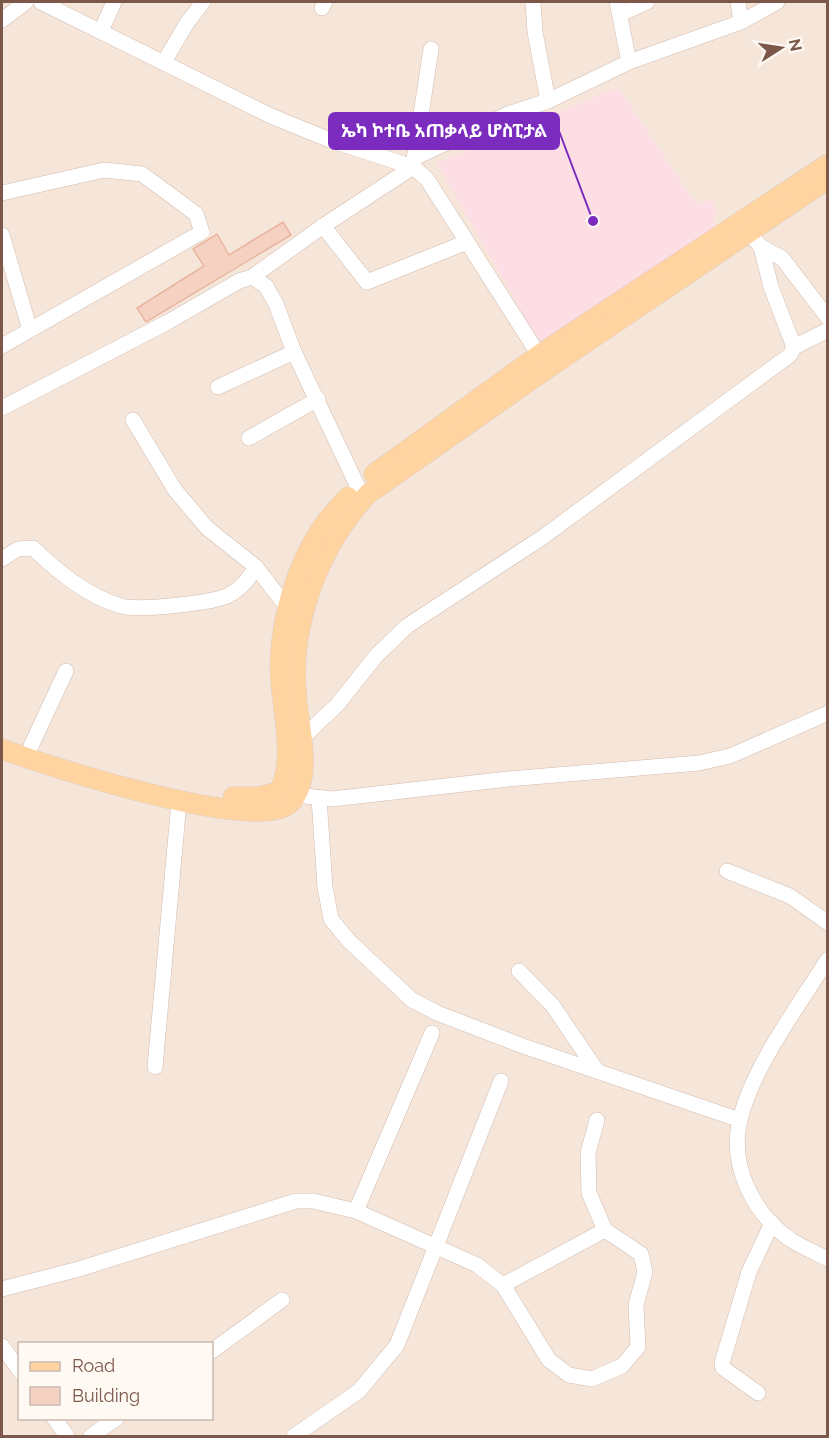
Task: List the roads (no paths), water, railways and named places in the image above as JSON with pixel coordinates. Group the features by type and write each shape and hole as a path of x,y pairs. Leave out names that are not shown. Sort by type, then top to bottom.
{"main road":[{"path":"750,234 828,164"},
{"path":"2,749 179,802 278,811 289,805 285,781 287,758 280,665 289,610 305,559 322,528 357,485 543,362 750,234 828,179"},
{"path":"2,736 179,789 258,798 287,794 300,783 302,738 296,665 300,631 319,566 348,516 368,494 543,362"}],"street":[{"path":"2,20 26,2"},
{"path":"40,2 271,116 330,140 414,163 427,179 543,362"},
{"path":"102,31 114,2"},
{"path":"164,62 187,23 203,2"},
{"path":"533,2 535,33 548,101"},
{"path":"629,62 619,8 647,2"},
{"path":"738,2 741,22"},
{"path":"2,408 168,322 239,281 252,277 414,163 508,114 548,101 629,62 741,22 777,2"},
{"path":"414,163 431,49"},
{"path":"2,193 104,170 142,174 196,214 201,232 2,346"},
{"path":"323,226 367,282 467,242"},
{"path":"750,234 782,258 828,318"},
{"path":"750,234 794,347"},
{"path":"2,235 30,330"},
{"path":"252,277 266,286 276,304 294,352 357,485"},
{"path":"302,738 337,705 376,656 407,626 552,530 778,366 790,355 794,347 828,330"},
{"path":"218,387 294,352"},
{"path":"249,438 318,399"},
{"path":"133,420 175,490 207,528 256,567 289,610"},
{"path":"2,559 18,549 33,548 82,588 123,606 143,607 226,596 249,578 256,567"},
{"path":"31,746 66,671"},
{"path":"287,794 319,798 508,779 699,764 730,756 828,713"},
{"path":"319,798 326,887 331,919 377,969 412,1000 437,1013 740,1120"},
{"path":"155,1067 179,802"},
{"path":"727,871 790,896 828,923"},
{"path":"828,958 764,1062 740,1120 738,1148 742,1174 760,1209 790,1239 828,1259"},
{"path":"519,971 553,1006 597,1071"},
{"path":"356,1210 432,1034"},
{"path":"294,1437 359,1391 397,1345 501,1081"},
{"path":"2,1289 79,1269 296,1202 313,1201 356,1210 477,1265 503,1285 549,1360 569,1375 592,1379 622,1366 638,1347 636,1305 645,1263 641,1254 605,1230 589,1193 588,1153 597,1120"},
{"path":"758,1393 723,1368 722,1363 749,1272 772,1223"},
{"path":"503,1285 605,1230"},
{"path":"213,1350 282,1300"},
{"path":"2,1346 18,1368"},
{"path":"55,1420 66,1437"},
{"path":"92,1437 116,1420"}],"place":[{"name":"ኤካ ኮተቤ አጠቃላይ ሆስፒታል","path":"593,221"}]}
